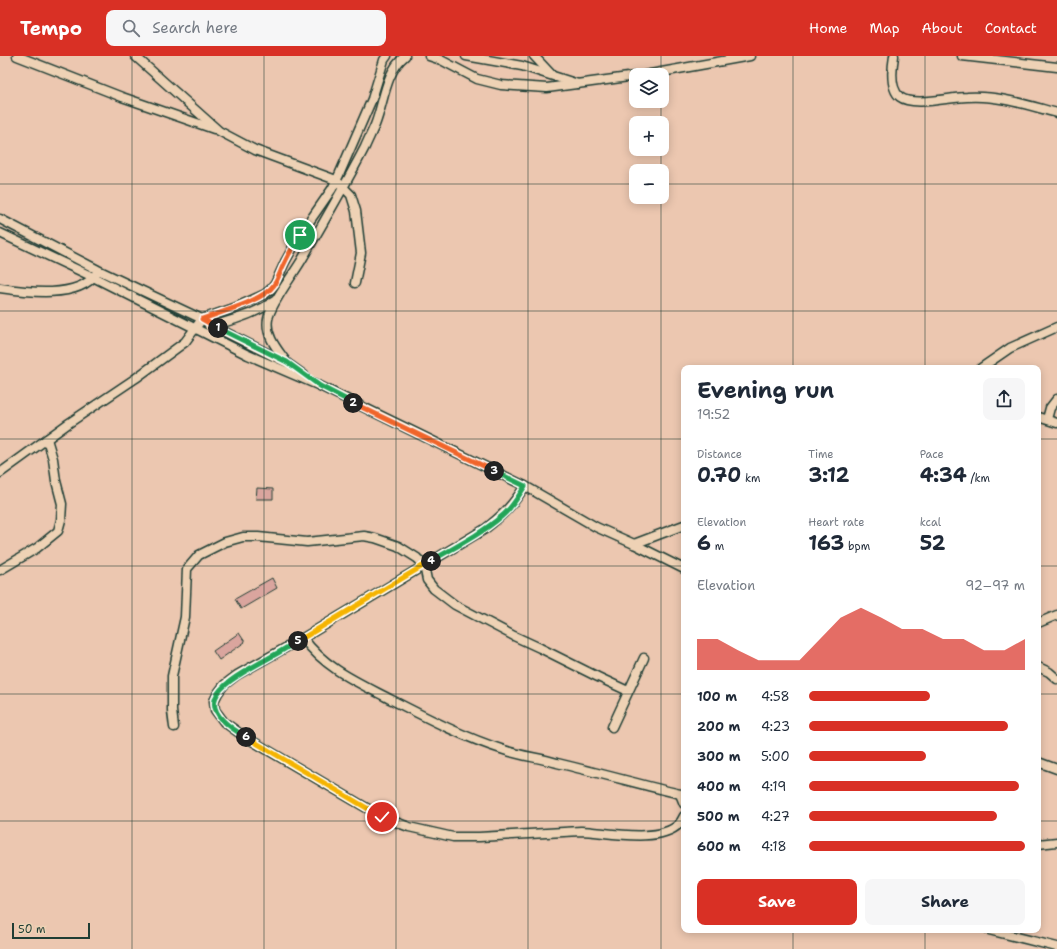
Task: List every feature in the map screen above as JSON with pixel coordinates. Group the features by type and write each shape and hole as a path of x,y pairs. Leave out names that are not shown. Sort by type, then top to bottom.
{"street":[{"path":"17,56 122,97 219,131 255,150 336,180 351,195 357,218 361,253 356,283"},
{"path":"135,56 219,131"},
{"path":"0,473 179,347 188,338 202,319 234,308 264,294 271,289 300,235 332,189 372,99 384,60 387,56"},
{"path":"287,362 276,348 268,328 270,312 343,187 375,124 391,74 401,59 405,56"},
{"path":"429,56 441,60 477,79 501,85 547,88 629,77"},
{"path":"466,56 508,63 551,74 579,84"},
{"path":"492,60 500,56"},
{"path":"534,56 551,74"},
{"path":"669,71 750,56"},
{"path":"894,56 892,69 895,91 904,100 927,101 966,96 986,96 1008,100 1057,113"},
{"path":"962,56 1046,65 1057,68"},
{"path":"1046,65 1047,56"},
{"path":"0,219 194,328 278,369 320,386 525,486 596,527 681,568"},
{"path":"0,233 202,319 211,325 287,362 320,386"},
{"path":"0,288 34,291 63,290 84,285 96,274"},
{"path":"194,328 249,315 262,310 277,300"},
{"path":"985,365 1010,348 1057,327"},
{"path":"1047,419 1050,408 1057,398"},
{"path":"1041,418 1057,423"},
{"path":"0,570 38,548 58,531 61,520 62,504 47,439"},
{"path":"525,486 515,502 503,515 485,529 303,638 238,675 224,685 218,692 214,701 215,710 224,722 242,736 382,817 409,827 453,837 479,837 581,831 598,831 640,836 659,834 672,829 681,822"},
{"path":"634,544 681,527"},
{"path":"174,727 172,711 172,676 185,617 188,569 199,555 225,542 243,537 307,542 364,536 398,546 418,558 424,565 427,580 434,589 454,605 514,636 628,691"},
{"path":"1041,622 1057,615"},
{"path":"303,638 318,656 331,667 356,682 456,732 506,751 557,762 634,784 681,793"},
{"path":"612,728 644,658"},
{"path":"1041,668 1049,672 1057,679"},
{"path":"1041,763 1057,770"},
{"path":"1041,844 1057,842"},
{"path":"1001,933 1057,947"}],"building":[{"path":"257,488 273,489 273,499 256,499"},
{"path":"272,578 277,588 241,609 235,599"},
{"path":"239,633 245,642 219,660 213,651"}],"route":[{"path":"300,235 271,289 264,294 234,308 202,319 211,325 287,362 320,386 370,412 525,486 515,502 503,515 485,529 268,659 238,675 224,685 218,692 214,701 215,710 220,717 242,736 382,817"}]}
